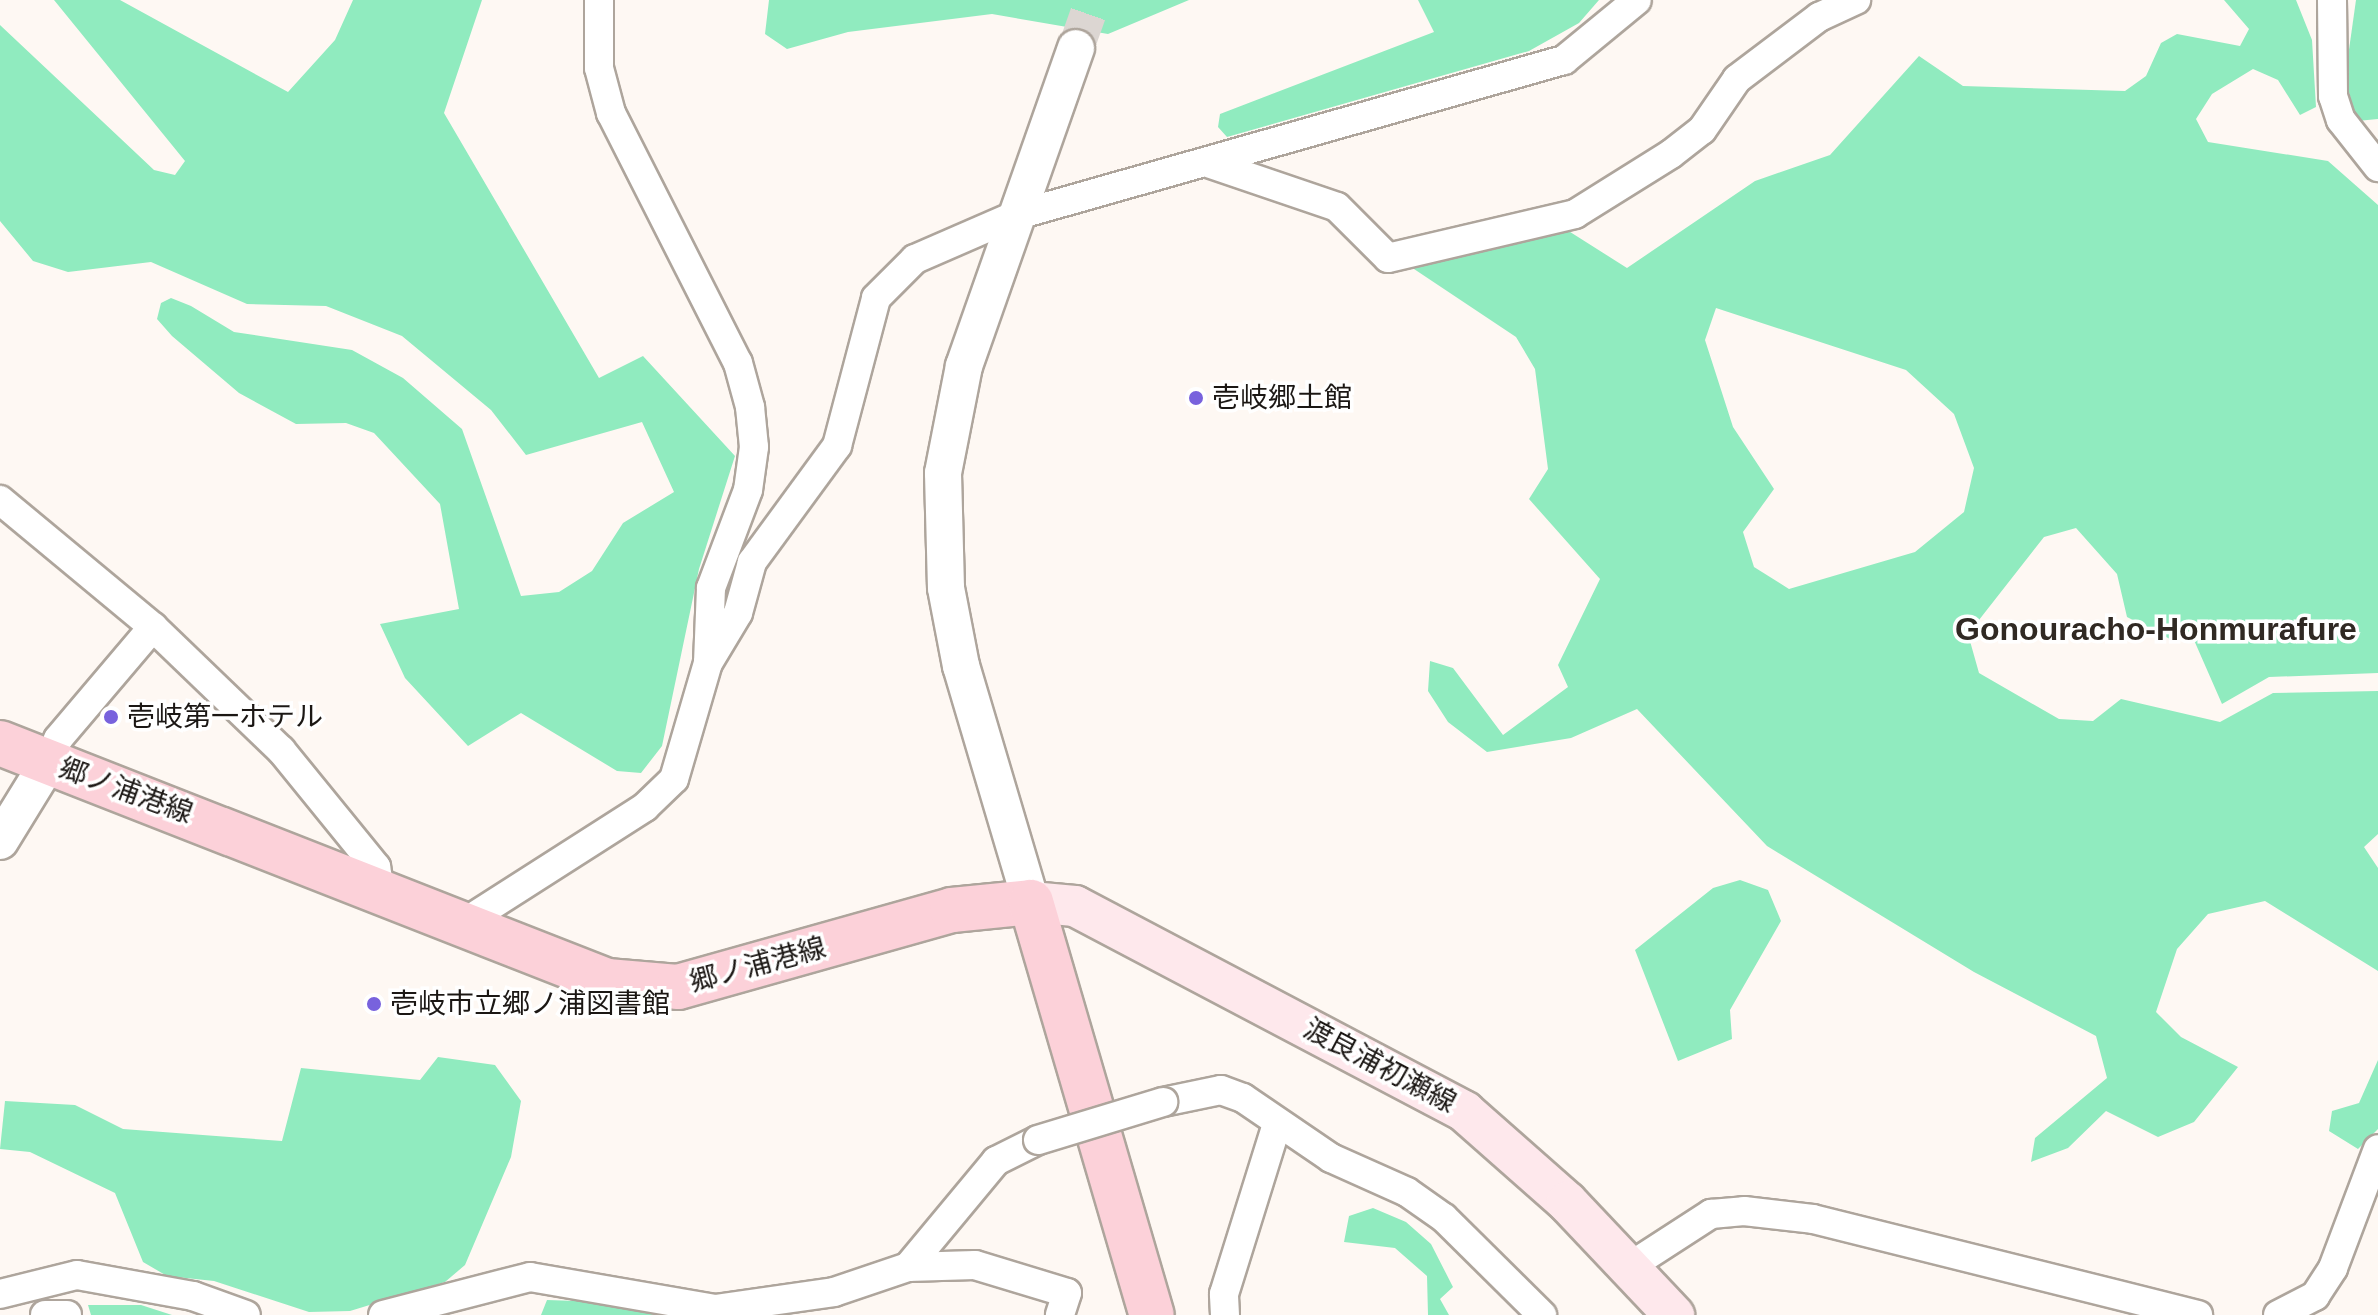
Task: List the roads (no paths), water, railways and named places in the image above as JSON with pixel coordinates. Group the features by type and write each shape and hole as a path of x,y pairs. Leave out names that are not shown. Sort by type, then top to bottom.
{"main road":[{"name":"郷ノ浦港線","path":"0,743 381,896 607,981 678,987 952,910 1031,902"},
{"name":"渡良浦初瀬線","path":"1031,902 1075,906 1465,1112 1629,1267 1674,1315"},
{"path":"1031,902 1152,1315"}],"street":[{"path":"459,926 661,796 674,779 708,663 711,588 748,490 754,447 750,407 738,363 611,113 599,68 599,0"},
{"path":"708,663 738,613 752,562 837,446 876,298 915,259 1014,216 1564,60 1637,0"},
{"path":"1205,162 1337,207 1388,258 1575,214 1671,154 1702,130 1737,79 1819,17 1856,0"},
{"path":"2332,0 2333,96 2341,120 2378,167"},
{"path":"1031,902 961,666 941,521 964,366 1014,216 1076,48"},
{"path":"0,500 153,627 281,750 376,867 381,896"},
{"path":"2,837 48,763 58,739 153,627"},
{"path":"383,1315 530,1277 715,1309 835,1304 908,1267 996,1161 1038,1140 1163,1102 1221,1090 1444,1218 1542,1315"},
{"path":"1225,1315 1224,1294 1277,1124"},
{"path":"2278,1315 2315,1296 2333,1268 2378,1149"},
{"path":"1629,1267 1711,1214 1744,1211 1813,1219 2198,1315"},
{"path":"908,1267 975,1265 1067,1293 1060,1315"},
{"path":"0,1294 77,1275 193,1296 246,1315"},
{"path":"45,1315 67,1315"}],"tunnel":[{"path":"1076,48 1093,0"}],"place":[{"name":"壱岐郷土館","path":"1196,398"},
{"name":"壱岐第一ホテル","path":"111,717"},
{"name":"壱岐市立郷ノ浦図書館","path":"374,1004"}],"district":[{"name":"Gonouracho-Honmurafure","path":"2156,629"}]}
